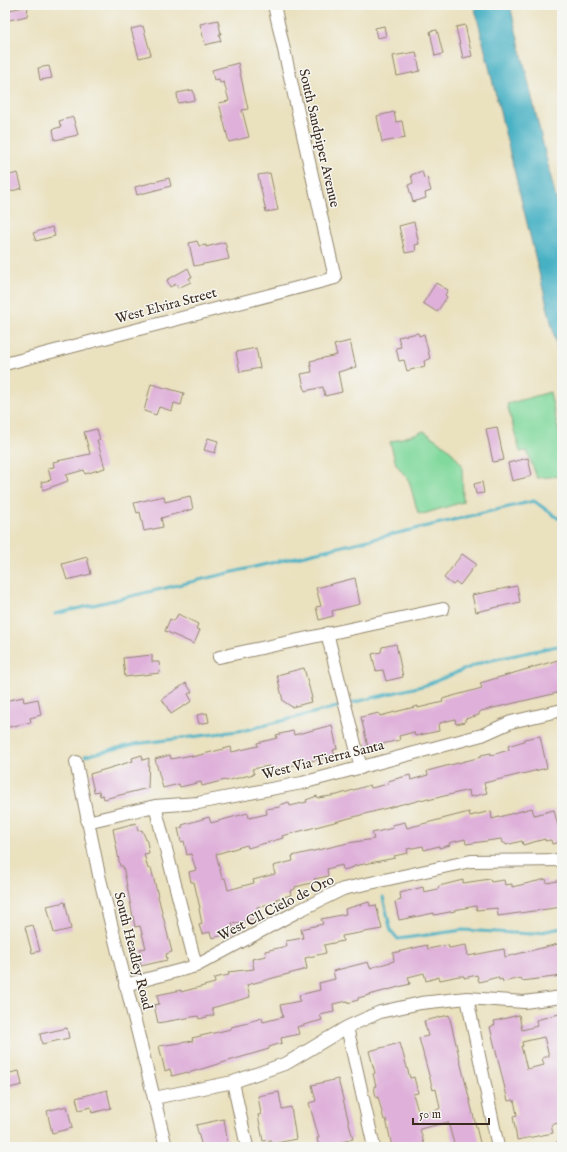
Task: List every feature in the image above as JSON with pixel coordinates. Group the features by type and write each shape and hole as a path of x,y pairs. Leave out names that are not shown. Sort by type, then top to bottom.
{"street":[{"name":"South Sandpiper Avenue","path":"274,5 335,278"},
{"name":"West Elvira Street","path":"5,364 335,278"},
{"path":"219,657 443,608"},
{"path":"326,633 361,768"},
{"name":"West Via Tierra Santa","path":"87,822 155,806 198,803 280,788 361,768 482,735 511,722 562,710"},
{"name":"South Headley Road","path":"76,762 87,822 125,985 166,1147"},
{"path":"155,806 196,966"},
{"name":"West Cll Cielo de Oro","path":"125,985 196,966 300,910 343,889 471,862 562,860"},
{"path":"154,1098 233,1082 287,1063 347,1027 380,1012 421,1003 467,998 524,1002 562,997"},
{"path":"467,998 498,1147"},
{"path":"347,1027 374,1147"},
{"path":"233,1082 247,1147"}],"green space":[{"path":"550,392 562,447 562,476 537,478 527,451 520,452 507,404"},
{"path":"424,431 449,449 462,465 463,502 423,514 418,513 409,481 396,464 390,442"}],"water":[{"path":"474,5 510,5 562,224 562,367"}],"building":[{"path":"28,6 27,16 5,21 5,11"},
{"path":"218,20 221,41 205,45 200,24"},
{"path":"465,25 472,56 463,58 456,27"},
{"path":"143,26 151,55 139,58 131,29"},
{"path":"384,26 386,36 377,38 375,28"},
{"path":"437,30 443,54 435,56 430,31"},
{"path":"416,52 420,71 397,76 393,56"},
{"path":"238,63 248,109 242,110 249,137 229,142 219,103 229,101 224,82 220,83 219,79 214,80 212,70"},
{"path":"49,66 52,78 40,80 38,68"},
{"path":"193,90 195,100 178,103 177,93"},
{"path":"394,112 396,122 402,121 405,138 382,142 377,116"},
{"path":"73,117 78,135 55,140 53,129 61,127 59,121"},
{"path":"422,171 424,178 427,177 431,191 425,193 426,198 413,202 408,185 413,183 411,175"},
{"path":"18,173 22,188 9,192 5,176"},
{"path":"270,173 278,210 266,212 258,175"},
{"path":"169,178 171,186 137,195 135,187"},
{"path":"414,222 419,244 415,245 416,251 405,253 399,226"},
{"path":"52,227 55,236 36,241 33,233"},
{"path":"197,241 199,246 206,245 206,247 225,242 229,259 194,266 189,243"},
{"path":"188,268 192,277 189,278 191,282 178,288 176,284 170,287 167,280"},
{"path":"436,283 448,290 445,295 447,297 437,312 423,303"},
{"path":"418,333 419,336 424,334 430,359 424,361 425,366 407,371 404,360 399,361 396,348 401,347 398,337"},
{"path":"350,341 356,367 338,372 342,392 325,396 323,387 305,391 301,374 312,372 310,361 337,355 334,345"},
{"path":"256,348 260,368 240,372 236,352"},
{"path":"151,384 184,393 181,405 174,403 172,411 159,407 156,415 144,411"},
{"path":"497,427 504,460 493,462 486,429"},
{"path":"97,429 100,440 97,440 105,468 85,474 84,470 66,475 68,481 43,490 41,482 51,480 48,468 54,467 53,462 90,454 84,432"},
{"path":"208,438 218,441 215,453 204,450"},
{"path":"528,458 532,476 512,481 508,463"},
{"path":"482,482 484,493 476,494 474,484"},
{"path":"164,496 165,502 190,496 193,509 161,518 163,527 144,531 140,512 137,513 134,503"},
{"path":"462,554 476,564 460,585 456,582 453,585 444,578"},
{"path":"87,557 91,574 67,580 62,564"},
{"path":"355,578 360,604 332,611 333,616 319,620 316,607 321,606 316,588"},
{"path":"517,586 520,602 476,612 472,595"},
{"path":"178,614 198,624 196,629 200,630 194,644 165,631 170,619 174,621"},
{"path":"396,644 403,677 386,681 383,670 376,671 372,654 381,652 382,647"},
{"path":"152,655 152,662 159,662 160,673 125,677 123,658"},
{"path":"558,660 562,675 562,687 558,688 557,693 481,711 479,715 465,719 465,722 456,724 455,719 440,723 438,725 439,731 415,736 414,732 399,736 400,740 368,747 361,717 379,713 380,716 418,706 418,708 443,702 442,699 482,688 480,683"},
{"path":"304,668 312,698 310,699 311,702 292,707 283,701 277,675"},
{"path":"186,683 192,692 188,694 192,701 171,714 162,699"},
{"path":"23,697 24,702 38,699 41,715 30,718 31,722 5,728 5,701"},
{"path":"207,713 209,722 199,724 197,715"},
{"path":"332,725 337,749 333,750 335,755 270,771 269,766 252,769 254,774 202,786 201,782 180,787 179,784 163,788 155,759 170,755 171,759 192,755 192,757 231,747 232,752 258,746 257,743 277,738 276,735 293,731 294,735"},
{"path":"540,736 547,768 484,783 487,793 470,797 469,790 428,800 428,798 282,836 283,838 248,848 247,845 216,854 222,878 225,878 228,890 254,883 253,880 275,874 273,866 293,861 292,856 348,843 374,839 372,833 393,828 392,825 405,822 407,828 469,812 470,816 491,811 492,819 532,808 534,815 554,810 562,842 552,844 551,840 545,841 545,839 523,845 522,841 506,845 505,843 502,843 501,839 466,844 465,839 449,843 450,845 439,848 439,846 424,850 423,846 407,849 408,853 394,856 395,858 354,866 343,870 342,865 327,869 328,876 314,879 315,882 295,887 295,889 290,891 291,895 276,899 277,902 257,907 259,912 253,913 254,919 232,924 234,933 212,938 210,932 202,934 199,925 202,924 200,908 194,882 191,882 189,872 196,870 191,854 187,855 184,841 181,842 178,828 183,827 182,825 209,817 211,823 248,813 249,818 267,814 266,809 280,807 280,805 289,802 290,806 307,802 306,800 317,796 318,798 337,795 370,785 371,788 388,784 388,781 410,775 411,780 428,775 427,771 481,757 481,755 491,753 491,755 509,750 508,746 524,741 524,739"},
{"path":"142,755 143,760 149,758 148,788 104,799 103,795 100,796 99,791 94,792 90,774 133,761 132,758"},
{"path":"136,823 138,831 142,830 147,842 149,853 144,854 148,869 151,868 172,952 166,954 167,960 141,966 139,957 142,956 140,949 146,948 140,926 135,927 123,866 120,866 113,829"},
{"path":"490,879 491,882 504,880 505,885 512,884 512,887 546,879 547,883 562,880 562,907 498,916 497,908 477,910 476,906 434,915 434,913 399,920 395,902 401,900 400,893 423,887 424,892 438,889 439,886 463,880 463,883"},
{"path":"65,902 71,929 54,933 47,906"},
{"path":"369,902 370,906 376,905 382,929 342,936 343,941 324,945 326,953 305,958 307,969 247,985 250,997 212,1008 214,1015 199,1019 198,1016 158,1023 154,1005 159,1004 157,995 181,990 181,992 215,983 214,978 229,975 228,972 254,969 252,959 266,956 265,951 287,946 286,941 303,938 301,929 323,924 321,919 346,914 345,909"},
{"path":"33,925 40,951 32,953 25,927"},
{"path":"558,944 560,952 562,951 562,966 560,967 562,976 522,981 521,978 503,982 502,979 499,980 498,977 479,982 477,975 464,978 464,976 459,976 440,980 439,977 426,981 424,973 408,977 410,984 358,998 358,1000 348,1003 348,1001 333,1004 334,1012 320,1015 322,1020 297,1027 299,1034 281,1038 282,1043 269,1047 269,1049 188,1073 172,1076 170,1069 165,1071 159,1046 193,1041 192,1038 231,1029 231,1027 262,1018 263,1022 283,1017 280,1005 300,1001 299,995 320,990 319,983 335,979 333,971 368,962 370,968 394,961 393,953 427,945 428,949 448,945 449,948 466,945 468,956 504,949 505,957"},
{"path":"559,1014 560,1018 562,1018 562,1122 551,1125 553,1133 517,1140 513,1116 517,1115 514,1100 508,1101 490,1027 495,1025 494,1021 519,1015 522,1030 537,1026 536,1020","holes":["544,1037 549,1056 542,1058 544,1065 527,1069 521,1046 523,1046 522,1042"]},
{"path":"449,1015 481,1147 455,1147 448,1122 420,1129 425,1147 392,1147 386,1119 384,1120 378,1097 376,1098 374,1086 376,1086 373,1074 375,1073 369,1051 400,1043 410,1078 414,1077 418,1093 413,1094 419,1114 435,1111 440,1108 436,1089 433,1090 419,1038 428,1036 424,1021"},
{"path":"67,1028 69,1038 42,1044 40,1034"},
{"path":"19,1071 22,1085 5,1089 5,1074"},
{"path":"338,1079 353,1139 342,1142 343,1147 319,1147 317,1138 319,1138 309,1103 316,1101 312,1085"},
{"path":"107,1090 111,1108 92,1113 91,1107 79,1110 76,1098"},
{"path":"279,1092 282,1109 291,1107 296,1139 272,1144 271,1140 263,1141 258,1115 261,1114 258,1096"},
{"path":"67,1106 72,1128 52,1133 47,1111"},
{"path":"224,1119 228,1145 202,1147 196,1125"}],"waterway":[{"path":"55,614 534,501 562,521"},
{"path":"347,704 426,685 483,662 562,645"},
{"path":"85,756 135,744 246,730 341,706"},
{"path":"383,897 391,931 398,939 463,930 531,934 562,928"}]}
